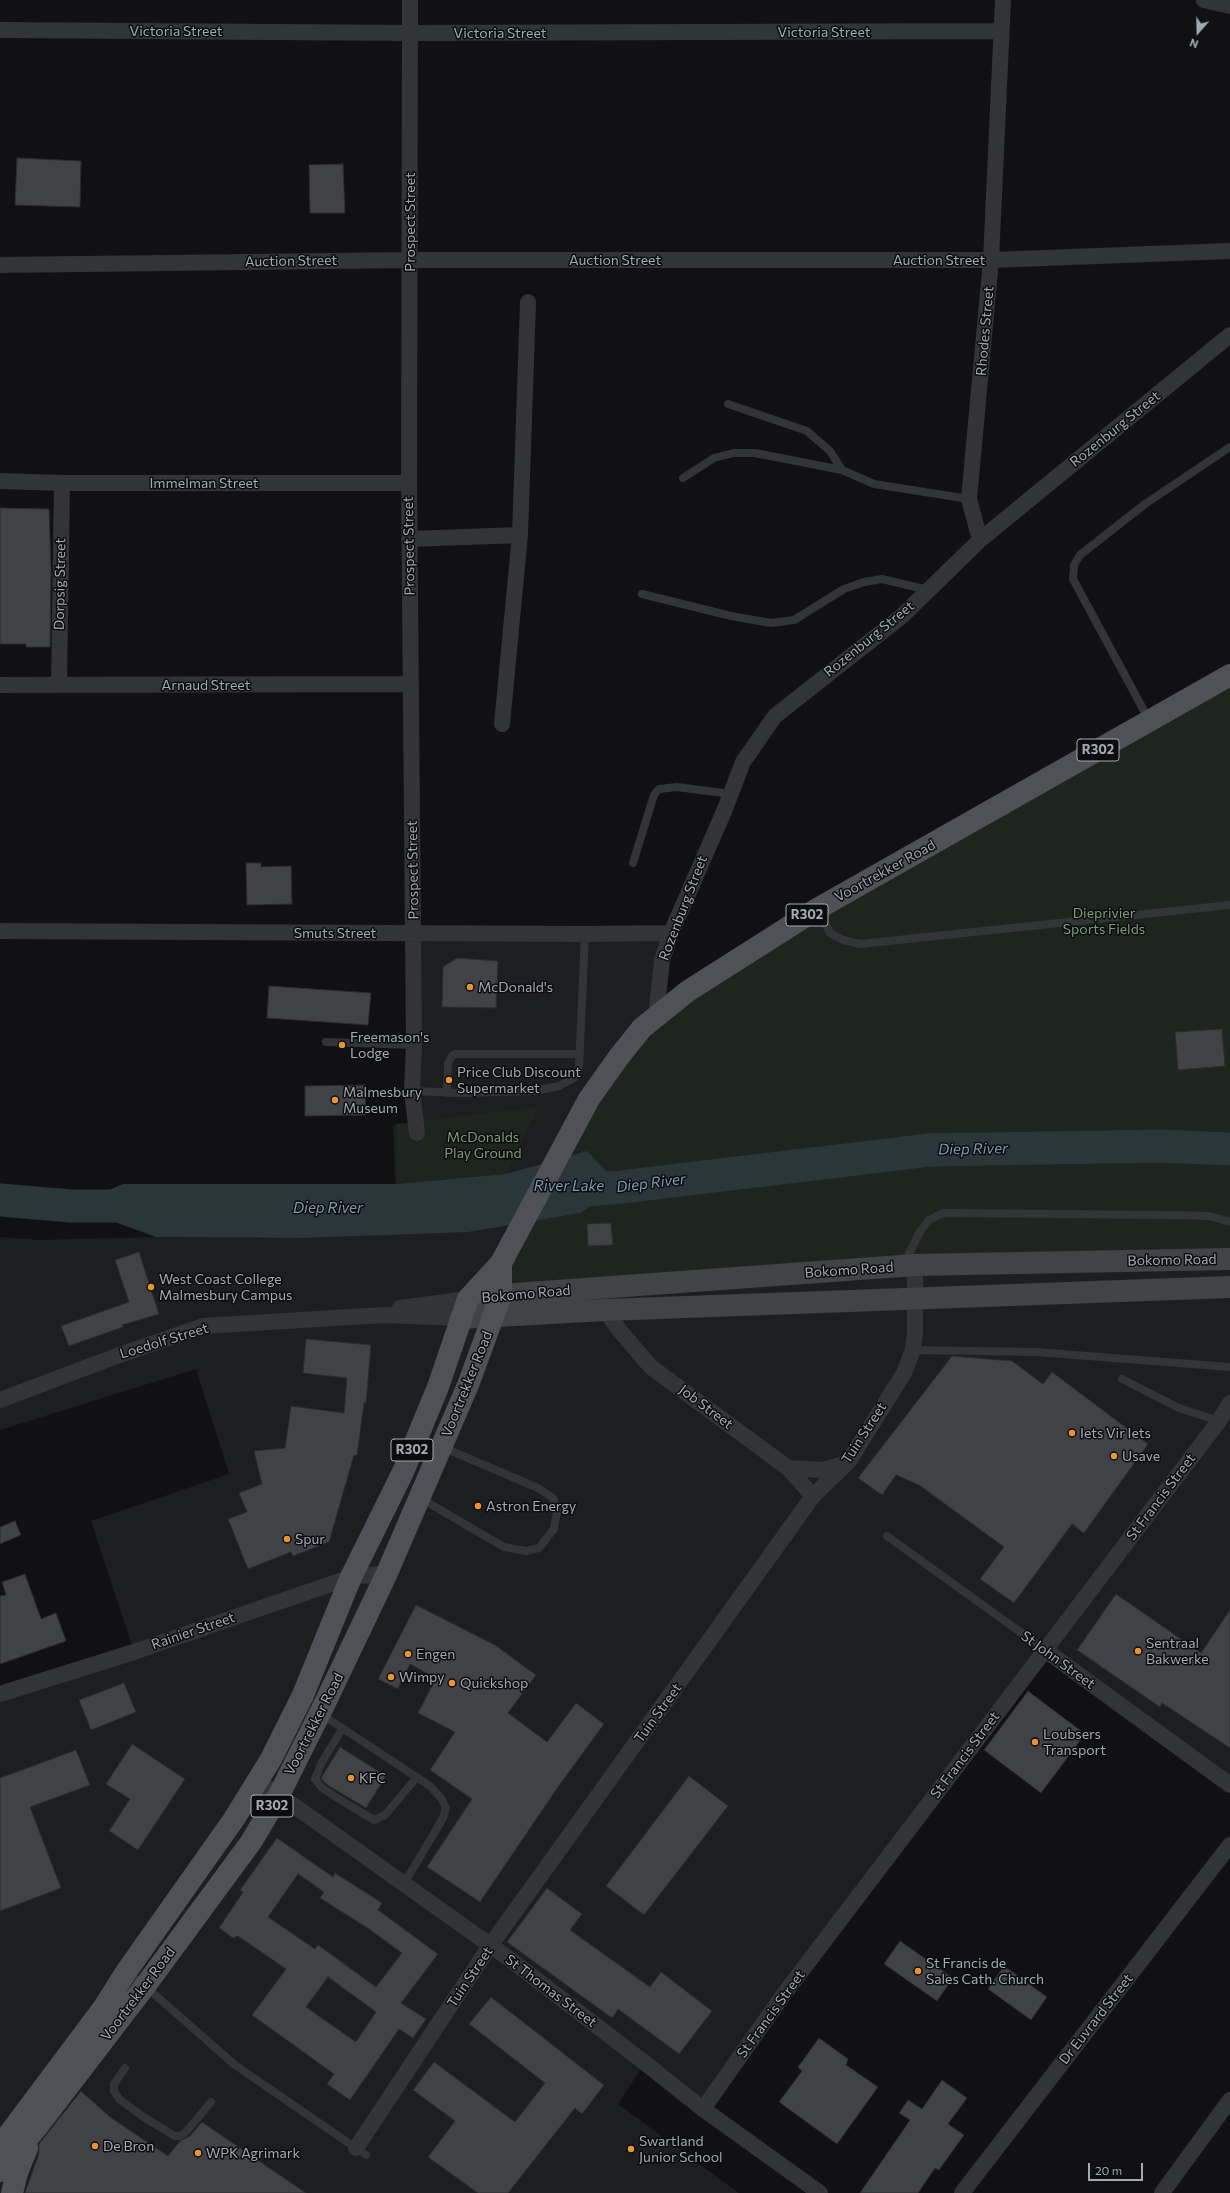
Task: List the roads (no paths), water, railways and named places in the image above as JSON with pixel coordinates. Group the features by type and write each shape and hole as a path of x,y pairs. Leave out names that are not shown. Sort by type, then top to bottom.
{"main road":[{"name":"Voortrekker Road","path":"2,2141 104,2007 126,1972 173,1908 258,1782 303,1695 351,1577 403,1472 438,1387 465,1309 501,1263 589,1099 642,1028 688,991 817,909 1230,675"},
{"name":"Bokomo Road","path":"465,1309 501,1295 909,1266 1230,1259"},
{"name":"Voortrekker Road","path":"0,2171 145,1986 251,1842 278,1794 320,1714 387,1573 468,1385 501,1295 501,1263"},
{"name":"Bokomo Road","path":"494,1317 606,1310 915,1300 1230,1287"},
{"name":"Loedolf Street","path":"465,1309 494,1317"},
{"path":"12,2193 17,2173 36,2127"}],"street":[{"name":"Prospect Street","path":"410,0 409,539 414,933 414,1045 412,1091 418,1133"},
{"name":"Rhodes Street","path":"980,540 969,499 991,260 1000,31 1003,0"},
{"path":"1204,0 1230,6"},
{"name":"Victoria Street","path":"0,30 411,33 1000,31"},
{"name":"Auction Street","path":"0,265 410,260 991,260 1230,251"},
{"path":"502,724 520,535 528,302"},
{"name":"Rozenburg Street","path":"656,1016 662,960 671,933 731,794 743,762 775,716 902,616 980,540 1230,336"},
{"name":"Immelman Street","path":"0,481 62,483 409,483"},
{"name":"Dorpsig Street","path":"59,685 62,483"},
{"path":"409,539 520,535"},
{"name":"Arnaud Street","path":"0,685 411,684"},
{"name":"Smuts Street","path":"0,931 585,934 671,933"},
{"name":"Tuin Street","path":"361,2151 490,1946 813,1496 849,1461 904,1373 913,1350 915,1300 909,1266"},
{"name":"Loedolf Street","path":"0,1400 111,1358 203,1326 465,1309"},
{"name":"Job Street","path":"606,1310 620,1331 651,1367 788,1468 813,1496"},
{"name":"St Francis Street","path":"703,2110 784,1994 1220,1421 1230,1402"},
{"path":"788,1468 823,1470 837,1468 849,1461"},
{"name":"Rainier Street","path":"0,1694 134,1652 351,1577 387,1573"},
{"name":"St John Street","path":"1045,1650 1230,1785"},
{"name":"St Thomas Street","path":"258,1782 278,1794 490,1946 645,2062 703,2110 820,2193"},
{"name":"Dr Euvrard Street","path":"962,2193 1230,1845"},
{"path":"1162,2193 1230,2100"}],"lane":[{"path":"728,404 807,431 830,451 842,470"},
{"path":"1150,720 1073,578 1074,565 1080,555 1145,504 1230,447"},
{"path":"683,478 714,458 733,453 755,453 842,470 874,484 969,499"},
{"path":"642,594 731,616 771,623 794,620 844,589 864,582 882,579 928,590"},
{"path":"633,863 654,795 659,789 677,787 731,794"},
{"path":"817,909 830,933 843,940 860,944 1230,905"},
{"path":"412,1091 447,1093 535,1091 559,1086 574,1078 579,1068 585,934"},
{"path":"326,1042 414,1045"},
{"path":"447,1093 448,1064 451,1057 455,1054 580,1054"},
{"path":"909,1266 919,1233 928,1220 943,1213 1209,1216 1230,1222"},
{"path":"913,1350 1036,1352 1230,1367"},
{"path":"1122,1379 1179,1408 1220,1421"},
{"path":"420,1498 504,1547 526,1551 539,1548 554,1529 557,1511 553,1498 538,1488 441,1447"},
{"name":"St John Street","path":"887,1536 1045,1650"},
{"path":"320,1714 430,1786 441,1798 446,1808 444,1818 404,1884"},
{"path":"342,1729 322,1762 315,1779 322,1788 374,1820 385,1814 416,1777"},
{"path":"126,1972 145,1986 235,2065 361,2151"},
{"path":"125,2068 117,2077 114,2084 114,2092 119,2099 167,2133 180,2136 186,2132 212,2102"}],"water":[{"name":"River Lake","path":"587,1151 621,1187 580,1213 468,1232 301,1238 156,1237 71,1206 123,1184 397,1184 506,1174"}],"waterway":[{"name":"Diep River","path":"576,1191 621,1187 930,1150 1160,1146 1230,1149"},
{"name":"Diep River","path":"0,1200 71,1206 115,1206"}],"place":[{"name":"McDonald's","path":"470,987"},
{"name":"Freemason's Lodge","path":"342,1045"},
{"name":"Price Club Discount Supermarket","path":"449,1080"},
{"name":"Malmesbury Museum","path":"335,1100"},
{"name":"West Coast College Malmesbury Campus","path":"151,1287"},
{"name":"Iets Vir Iets","path":"1072,1433"},
{"name":"Usave","path":"1114,1456"},
{"name":"Astron Energy","path":"478,1506"},
{"name":"Spur","path":"287,1539"},
{"name":"Sentraal Bakwerke","path":"1138,1651"},
{"name":"Engen","path":"408,1654"},
{"name":"Wimpy","path":"391,1677"},
{"name":"Quickshop","path":"452,1683"},
{"name":"Loubsers Transport","path":"1035,1742"},
{"name":"KFC","path":"351,1778"},
{"name":"St Francis de Sales Cath. Church","path":"918,1971"},
{"name":"De Bron","path":"95,2146"},
{"name":"Swartland Junior School","path":"631,2149"},
{"name":"WPK Agrimark","path":"198,2153"}],"park label":[{"name":"Dieprivier Sports Fields","path":"1104,922"},
{"name":"McDonalds Play Ground","path":"483,1146"}]}
